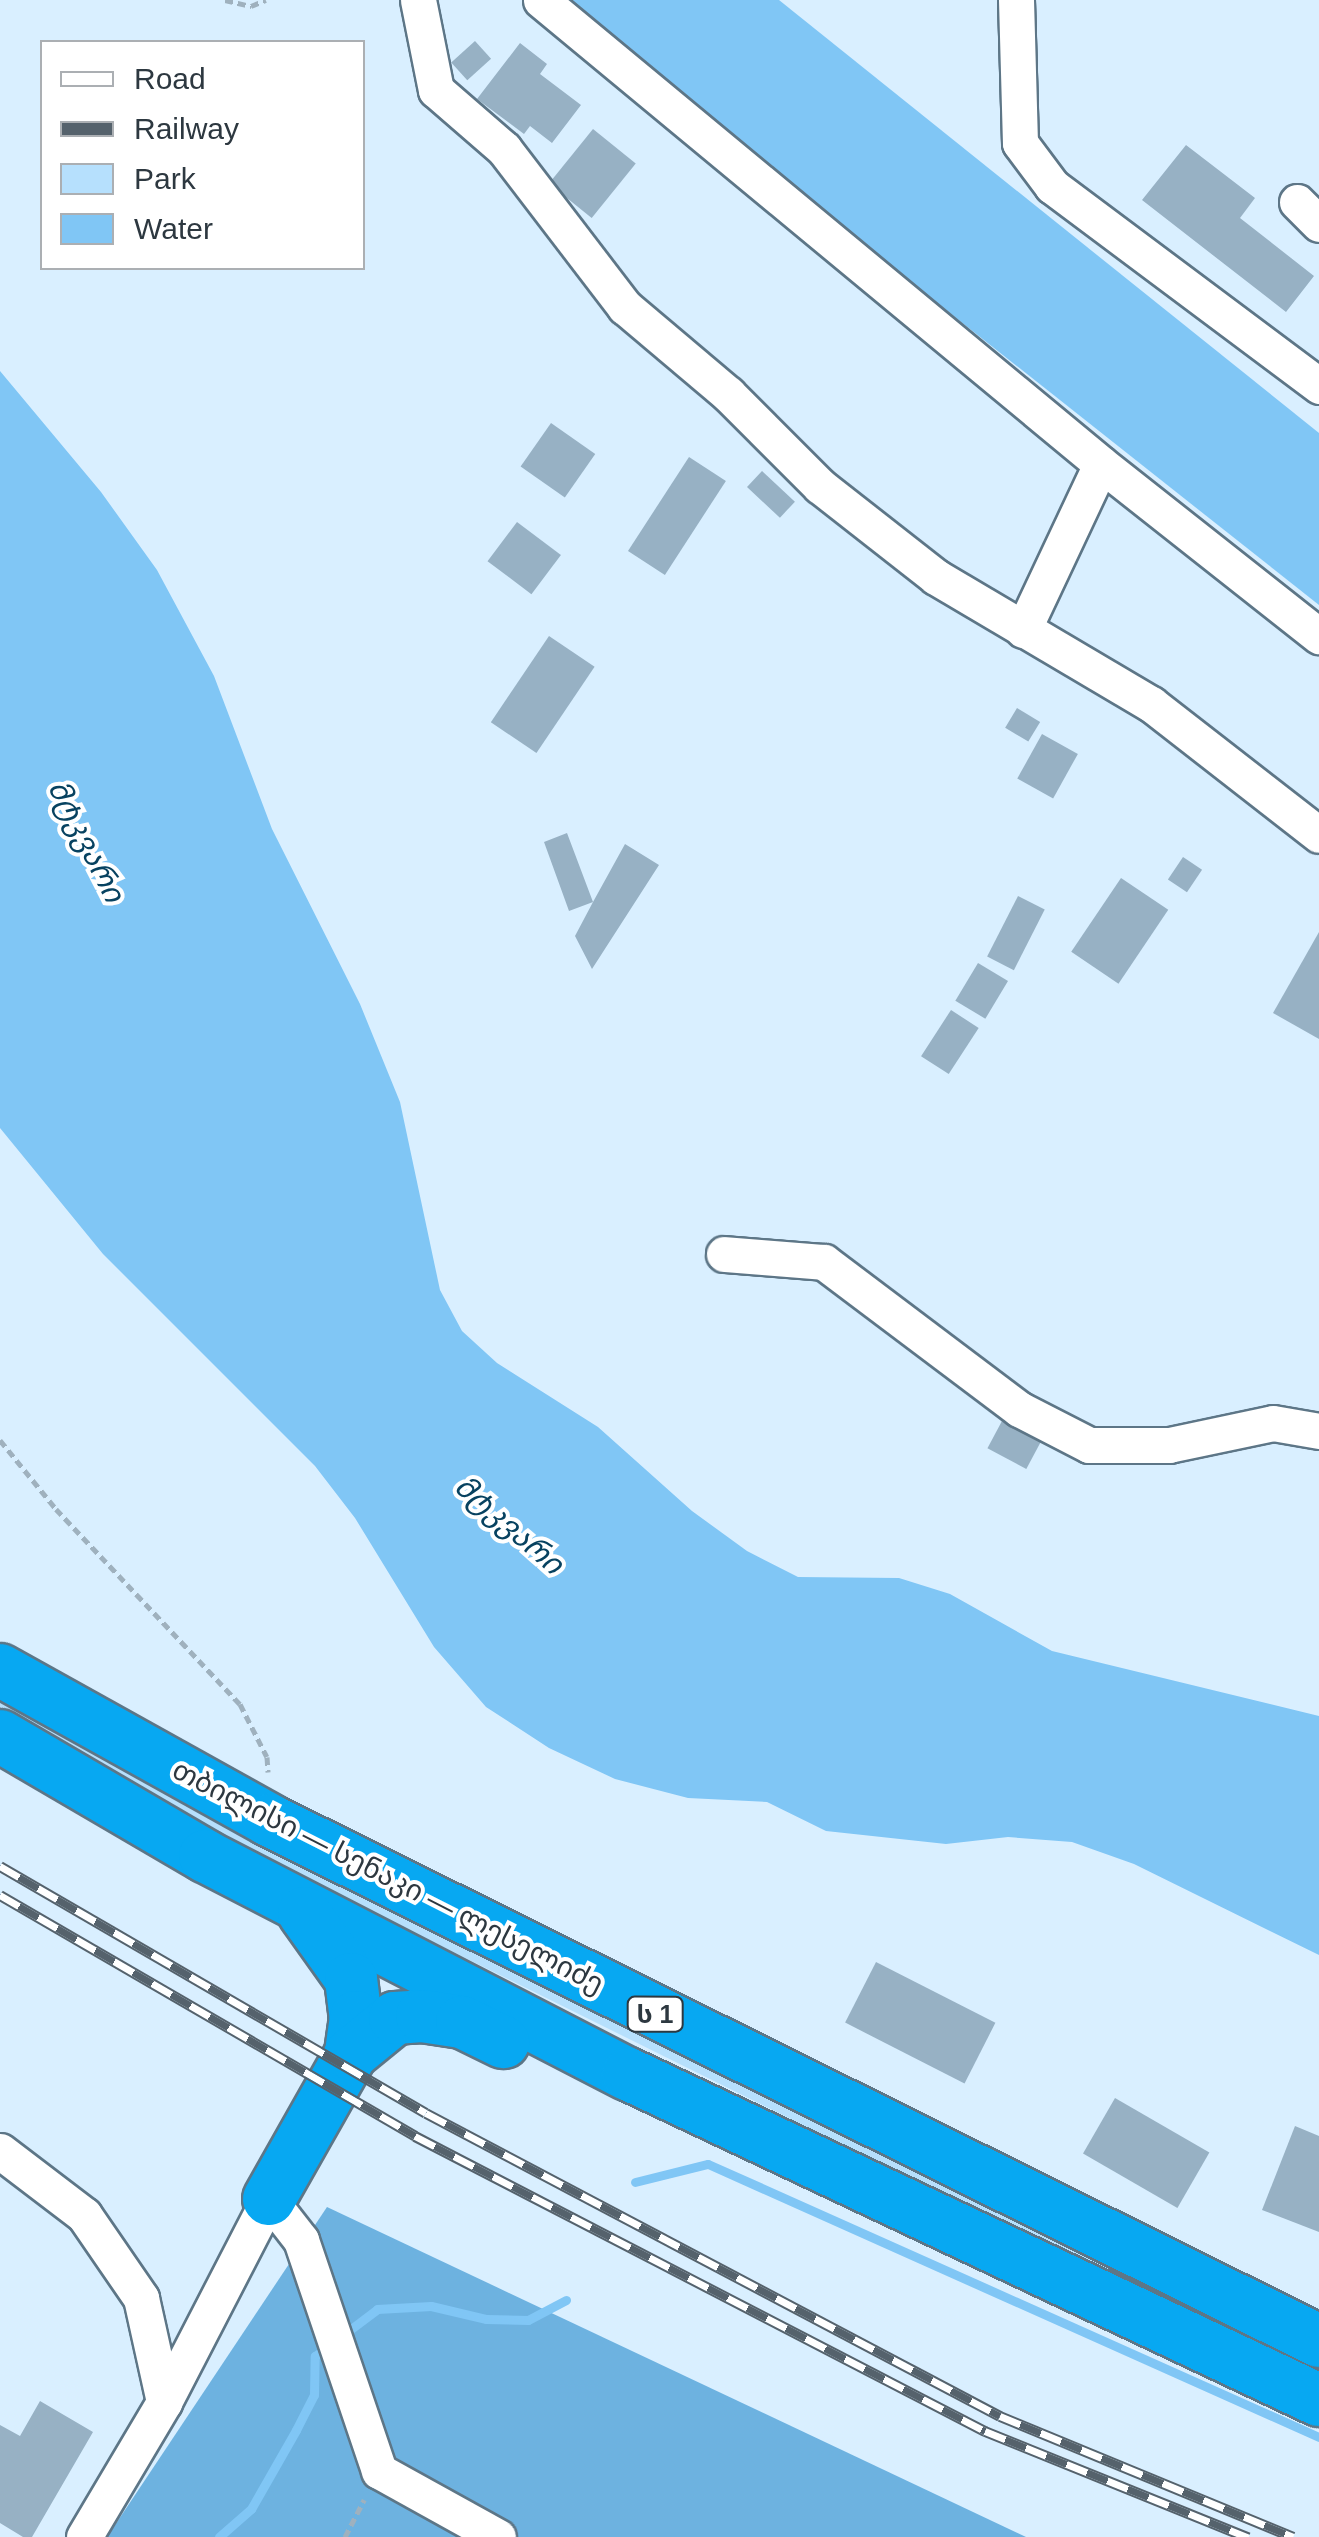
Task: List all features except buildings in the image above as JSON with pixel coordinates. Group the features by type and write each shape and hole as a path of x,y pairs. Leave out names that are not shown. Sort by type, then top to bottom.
{"highway":[{"name":"თბილისი — სენაკი — ლესელიძე","path":"0,1670 269,1820 1319,2341"},
{"name":"ს 1","path":"0,1736 204,1856 628,2074 1319,2400"},
{"path":"296,1905 351,1979 356,2018 351,2054"},
{"path":"269,2200 351,2054 394,2018 422,2016 462,2022 564,2071 628,2074"}],"street":[{"path":"418,0 436,90 504,149 625,307 728,394 820,486 936,577 1151,704 1319,835"},
{"path":"541,0 1100,464 1319,636"},
{"path":"1016,0 1020,143 1052,186 1319,386"},
{"path":"1023,630 1100,464"},
{"path":"724,1254 824,1262 1019,1409 1089,1446 1169,1446 1273,1422 1319,1431"},
{"path":"0,2151 84,2215 141,2298 164,2402"},
{"path":"84,2537 164,2402 269,2200 301,2240 379,2471 498,2537"}],"path":[{"path":"226,0 252,6 266,0"},
{"path":"0,1440 56,1509 240,1704 268,1757 269,1820"},
{"path":"345,2537 379,2471"}],"green space":[{"path":"0,1686 1319,2359 1319,2380 265,1859 0,1710"}],"shaded area":[{"path":"327,2207 1026,2537 107,2537"}],"water":[{"path":"554,0 779,0 1319,433 1319,605"},
{"name":"მტკვარი","path":"0,371 101,492 157,570 214,676 272,829 360,1004 400,1102 440,1290 462,1331 497,1363 598,1427 692,1511 747,1551 798,1577 899,1578 950,1594 1052,1651 1319,1716 1319,1955 1134,1864 1072,1842 1008,1837 946,1844 826,1831 767,1802 688,1798 615,1779 549,1748 486,1707 434,1647 355,1518 315,1466 103,1254 0,1128"}],"waterway":[{"path":"635,2182 708,2164 1319,2437"},
{"path":"347,2332 377,2309 431,2306 486,2319 528,2320 566,2300"},
{"path":"219,2537 251,2509 296,2430 314,2395 315,2356 325,2349"}],"railway":[{"path":"0,1866 426,2113 1000,2416 1293,2537"},
{"path":"0,1895 415,2136 985,2431 1248,2537"}]}
